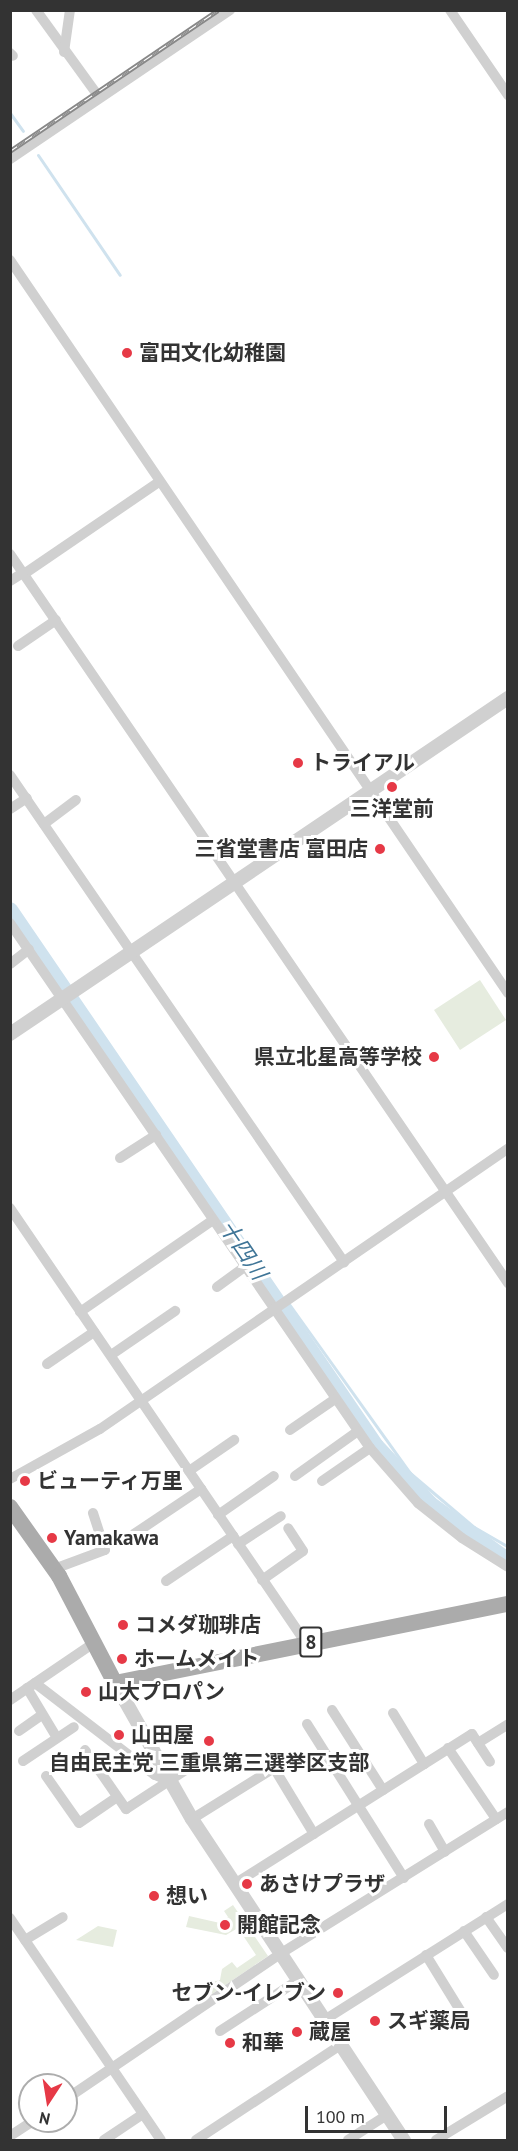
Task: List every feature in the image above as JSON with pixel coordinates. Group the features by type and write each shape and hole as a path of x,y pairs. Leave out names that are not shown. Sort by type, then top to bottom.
{"main road":[{"path":"10,1507 54,1569 115,1683"},
{"name":"8","path":"115,1683 507,1604"}],"street":[{"path":"36,10 64,52 96,93"},
{"path":"64,52 70,10"},
{"path":"10,159 230,10"},
{"path":"450,10 507,94"},
{"path":"10,260 507,993"},
{"path":"10,581 159,482"},
{"path":"10,554 507,1282"},
{"path":"18,646 56,620"},
{"path":"10,1034 507,698"},
{"path":"10,775 344,1262"},
{"path":"10,809 27,798"},
{"path":"44,824 76,800"},
{"path":"10,923 245,1267 277,1308 335,1399 370,1448 418,1503 462,1538 507,1567"},
{"path":"10,964 29,950"},
{"path":"120,1158 156,1135"},
{"path":"10,1479 76,1445 507,1149"},
{"path":"10,1208 306,1643"},
{"path":"80,1312 213,1220"},
{"path":"216,1287 245,1267"},
{"path":"111,1355 175,1311"},
{"path":"47,1364 94,1332"},
{"path":"290,1430 335,1399"},
{"path":"295,1476 358,1431"},
{"path":"189,1471 234,1440"},
{"path":"322,1480 370,1448"},
{"path":"218,1515 274,1476"},
{"path":"135,1534 201,1489"},
{"path":"54,1569 105,1550 93,1513"},
{"path":"166,1581 281,1515"},
{"path":"262,1580 303,1551 288,1528"},
{"path":"10,1700 94,1643"},
{"path":"115,1683 192,1819 283,1952 404,2140"},
{"path":"31,1686 42,1715 57,1738"},
{"path":"31,1686 155,1775 169,1781"},
{"path":"332,1710 384,1790"},
{"path":"393,1713 424,1764"},
{"path":"20,1731 42,1715"},
{"path":"307,1724 404,1878"},
{"path":"478,1743 507,1724"},
{"path":"23,1761 74,1727"},
{"path":"236,1883 472,1734 490,1762"},
{"path":"448,1748 496,1820"},
{"path":"85,1750 126,1809 204,1758"},
{"path":"192,1819 274,1768 314,1834"},
{"path":"46,1776 79,1823 117,1797"},
{"path":"78,2091 283,1952 507,1812"},
{"path":"429,1824 445,1852"},
{"path":"326,2019 507,1904"},
{"path":"25,1940 63,1917"},
{"path":"486,1917 507,1948"},
{"path":"10,1918 161,2140"},
{"path":"464,1931 494,1975"},
{"path":"426,1955 466,2020"},
{"path":"220,2031 300,1979"},
{"path":"197,2140 342,2044"},
{"path":"436,2140 507,2096"},
{"path":"104,2140 143,2114"},
{"path":"348,2140 387,2115"}],"shaded area":[{"path":"480,980 506,1020 460,1050 434,1010"},
{"path":"233,1905 268,1956 212,1994 205,1984 220,1980 222,1969 232,1962 237,1968 256,1955 238,1928 226,1935 186,1927 189,1916 220,1923 228,1917 224,1911"},
{"path":"98,1926 117,1930 113,1947 76,1940"}],"waterway":[{"path":"10,113 23,131"},
{"path":"38,155 120,275"},
{"name":"十四川","path":"10,910 376,1446 430,1504 507,1560"},
{"path":"289,1304 410,1473 474,1527 508,1547"}],"railway":[{"path":"10,151 218,10"}],"place":[{"name":"富田文化幼稚園","path":"127,353"},
{"name":"トライアル","path":"298,763"},
{"name":"三洋堂前","path":"392,787"},
{"name":"三省堂書店 富田店","path":"380,849"},
{"name":"県立北星高等学校","path":"434,1057"},
{"name":"ビューティ万里","path":"25,1481"},
{"name":"Yamakawa","path":"52,1538"},
{"name":"コメダ珈琲店","path":"123,1625"},
{"name":"ホームメイト","path":"122,1659"},
{"name":"山大プロパン","path":"86,1692"},
{"name":"山田屋","path":"119,1735"},
{"name":"自由民主党 三重県第三選挙区支部","path":"209,1741"},
{"name":"あさけプラザ","path":"247,1884"},
{"name":"想い","path":"154,1896"},
{"name":"開館記念","path":"225,1925"},
{"name":"セブン-イレブン","path":"338,1993"},
{"name":"スギ薬局","path":"375,2021"},
{"name":"蔵屋","path":"297,2032"},
{"name":"和華","path":"230,2043"}]}
